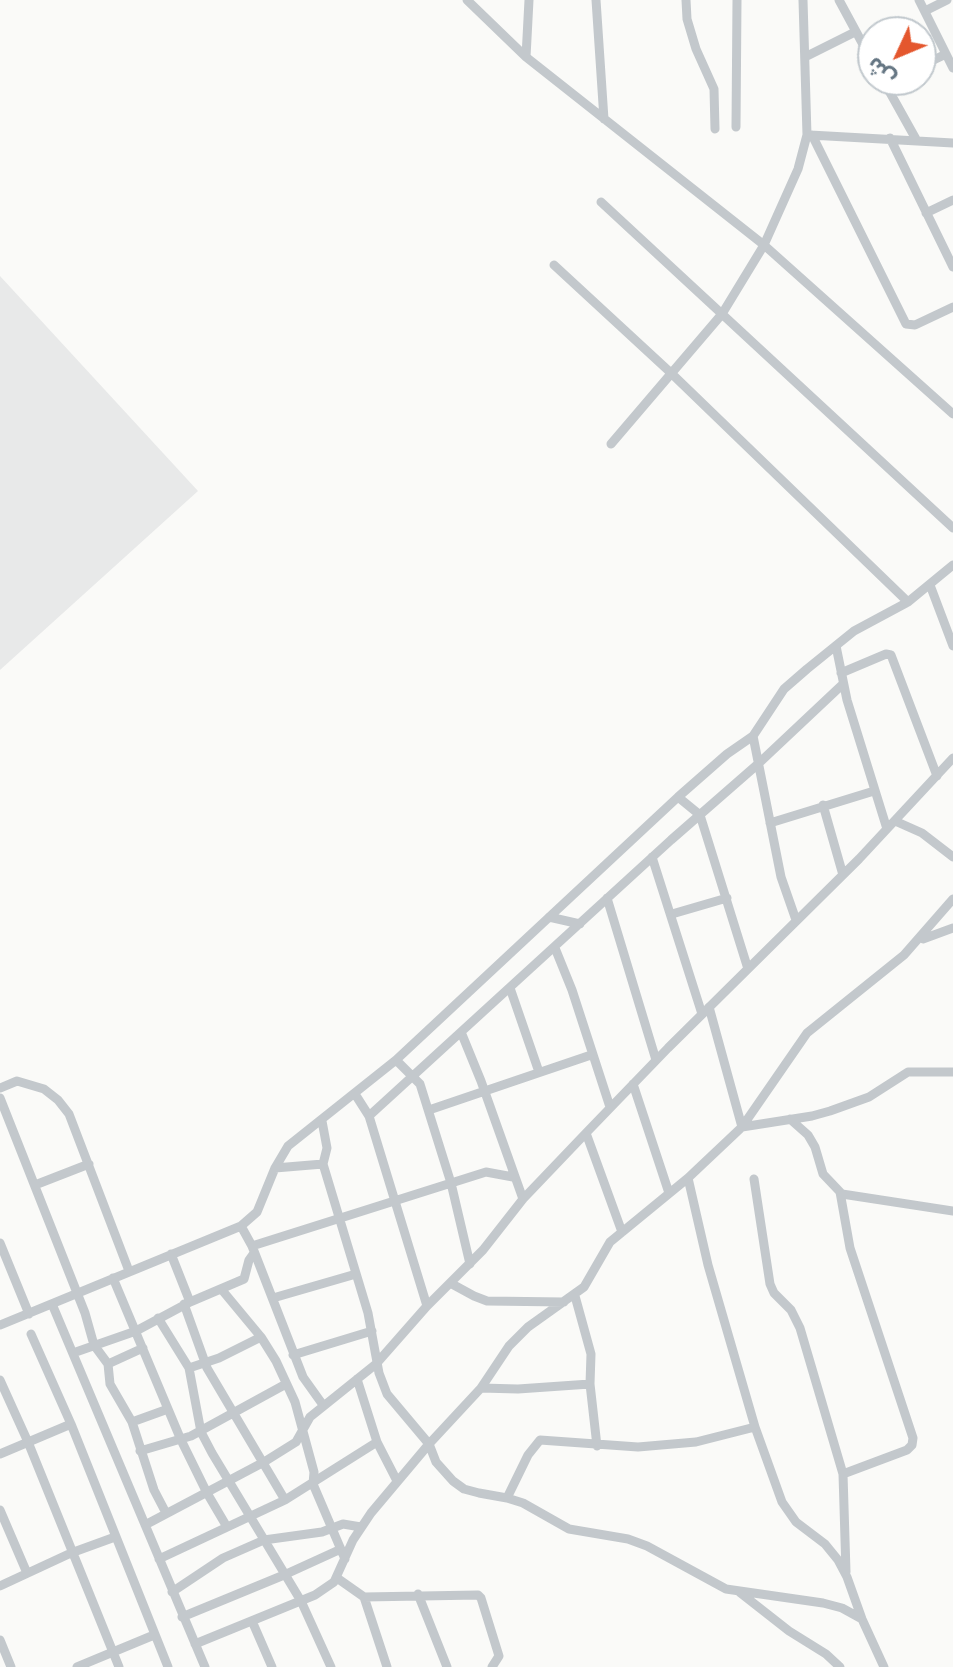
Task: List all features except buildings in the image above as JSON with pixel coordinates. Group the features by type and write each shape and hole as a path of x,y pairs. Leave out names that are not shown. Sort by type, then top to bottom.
{"street":[{"path":"467,0 526,57 764,245 953,414"},
{"path":"526,57 529,0"},
{"path":"596,0 604,119"},
{"path":"686,0 687,19 714,89 715,129"},
{"path":"736,127 737,0"},
{"path":"611,444 722,314 764,245 798,169 809,135 803,0"},
{"path":"839,0 857,35"},
{"path":"919,0 953,68"},
{"path":"925,11 947,0"},
{"path":"805,57 855,32"},
{"path":"937,58 946,54"},
{"path":"894,96 917,141"},
{"path":"809,135 953,143"},
{"path":"809,135 906,324 915,325 953,307"},
{"path":"890,138 952,260"},
{"path":"926,213 953,200"},
{"path":"601,202 953,528"},
{"path":"554,265 671,373 908,602"},
{"path":"0,1325 241,1226 257,1212 275,1168 288,1146 396,1060 678,797 727,754 753,736 784,689 854,631 908,602 953,565"},
{"path":"930,585 953,646"},
{"path":"836,646 843,684 887,829"},
{"path":"841,673 886,654 891,655 937,776"},
{"path":"369,1116 843,684"},
{"path":"753,736 781,877 796,920"},
{"path":"145,1525 296,1442 310,1417 376,1364 610,1107 843,875 953,758"},
{"path":"770,823 874,791"},
{"path":"678,797 700,815 748,969"},
{"path":"823,805 843,875"},
{"path":"895,821 922,833 953,857"},
{"path":"652,857 706,1010 742,1127"},
{"path":"607,898 656,1060"},
{"path":"672,914 727,898"},
{"path":"195,1644 328,1587 337,1578 361,1527 397,1481 481,1388 518,1336 575,1296 593,1275 602,1253 622,1232 688,1178 742,1127 807,1033 920,940 953,899"},
{"path":"549,917 580,924"},
{"path":"920,940 953,928"},
{"path":"555,948 610,1107"},
{"path":"510,988 539,1072"},
{"path":"461,1032 523,1199"},
{"path":"429,1110 591,1055"},
{"path":"396,1060 415,1076 429,1110 451,1183 470,1264"},
{"path":"742,1127 812,1116 869,1097 908,1072 953,1072"},
{"path":"0,1088 17,1081 44,1089 69,1114 129,1271"},
{"path":"633,1084 669,1193"},
{"path":"355,1094 369,1116 427,1306"},
{"path":"0,1098 4,1120 35,1185 94,1345 108,1364 110,1384 132,1422 154,1490 166,1513"},
{"path":"790,1119 808,1135 823,1174 846,1196 953,1211"},
{"path":"322,1121 327,1148 323,1164 372,1331 376,1364 387,1394 429,1444 436,1462 453,1481 464,1489 523,1503 569,1529 628,1539 661,1551 714,1584 738,1591 823,1603 842,1608 862,1619"},
{"path":"586,1133 622,1232"},
{"path":"35,1185 89,1164"},
{"path":"275,1168 323,1164"},
{"path":"253,1249 486,1172 513,1177"},
{"path":"688,1178 708,1265 755,1427 782,1502 796,1522 825,1544 846,1575 884,1667"},
{"path":"754,1179 770,1284 774,1293 791,1310 800,1328 843,1474 846,1575"},
{"path":"840,1192 850,1248 913,1438 907,1450 843,1474"},
{"path":"241,1226 273,1298 293,1355 307,1384 323,1405"},
{"path":"0,1243 29,1314"},
{"path":"73,1353 136,1331 187,1303 244,1279 253,1249"},
{"path":"171,1254 204,1363 285,1500"},
{"path":"273,1298 356,1274"},
{"path":"113,1278 181,1440 227,1527"},
{"path":"452,1284 487,1301 564,1302"},
{"path":"222,1290 261,1337 286,1384 301,1418 314,1472 313,1484 345,1559"},
{"path":"575,1296 588,1339 597,1446"},
{"path":"52,1304 205,1667"},
{"path":"158,1318 189,1368 201,1432 301,1601 331,1667"},
{"path":"293,1355 372,1331"},
{"path":"31,1334 71,1424 168,1667"},
{"path":"189,1368 261,1337"},
{"path":"108,1364 143,1348"},
{"path":"357,1379 377,1442 397,1481"},
{"path":"0,1380 119,1667"},
{"path":"140,1451 201,1432 286,1384"},
{"path":"481,1388 590,1384"},
{"path":"132,1422 168,1409"},
{"path":"0,1454 71,1424"},
{"path":"507,1498 528,1455 540,1440 638,1447 696,1442 755,1427"},
{"path":"159,1559 285,1500 377,1442"},
{"path":"0,1510 27,1573"},
{"path":"172,1592 223,1558 264,1540 349,1523 361,1527"},
{"path":"0,1586 71,1553 115,1537"},
{"path":"182,1617 341,1549"},
{"path":"337,1578 364,1597 418,1594 480,1596 499,1656 492,1667"},
{"path":"738,1591 840,1667"},
{"path":"418,1594 447,1667"},
{"path":"364,1597 383,1666"},
{"path":"252,1621 272,1667"},
{"path":"77,1667 154,1635"},
{"path":"0,1640 11,1667"}],"shaded area":[{"path":"0,276 198,491 0,670"}]}
